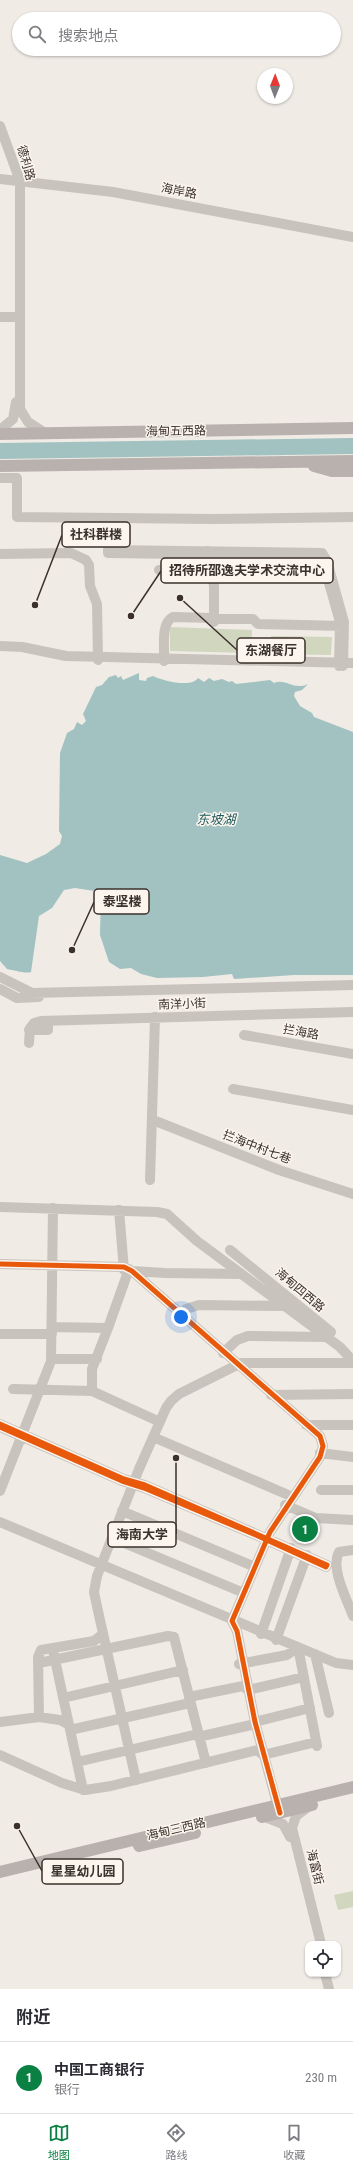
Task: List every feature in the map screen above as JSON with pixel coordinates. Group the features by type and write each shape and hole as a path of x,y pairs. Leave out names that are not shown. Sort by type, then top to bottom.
{"main road":[{"path":"285,429 353,423"},
{"name":"海甸五西路","path":"0,434 353,428"},
{"path":"0,466 353,461"},
{"path":"303,462 332,471 353,471"},
{"name":"海甸三西路","path":"0,1879 275,1813 353,1787"},
{"name":"海甸三西路","path":"0,1872 353,1795"}],"street":[{"name":"德利路","path":"0,126 18,180 16,412 11,422 0,430"},
{"name":"德利路","path":"0,145 18,180"},
{"name":"海岸路","path":"0,179 113,192 353,237"},
{"path":"0,317 18,317"},
{"name":"德利路","path":"18,317 20,409 25,419 31,426 47,433"},
{"path":"0,478 17,478 17,517 213,519 353,517"},
{"path":"0,646 22,647 66,656 96,658 345,665 342,628 326,558 320,553 207,553 108,553 108,550 207,553"},
{"path":"0,555 71,553 86,560 89,565 90,586 97,604 96,658"},
{"path":"207,553 214,585 214,620"},
{"path":"159,570 210,570"},
{"path":"319,589 332,587"},
{"path":"166,660 169,628 171,623 176,621 253,619 258,624 342,628"},
{"path":"0,649 66,659 96,658"},
{"path":"0,977 32,993 353,985"},
{"path":"0,989 17,998 353,989"},
{"name":"南洋小街","path":"29,1043 29,1030 34,1023 48,1021 353,1012"},
{"path":"150,1180 155,1017"},
{"name":"拦海路","path":"244,1035 353,1054"},
{"path":"233,1088 353,1110"},
{"name":"拦海中村七巷","path":"153,1120 272,1167 353,1194"},
{"path":"0,1207 119,1210 167,1214 197,1241 326,1336 346,1352 353,1362"},
{"path":"0,1491 23,1435 51,1359 53,1208"},
{"path":"92,1391 92,1369 108,1328 127,1269 119,1210"},
{"name":"海甸四西路","path":"230,1250 353,1350"},
{"path":"0,1264 127,1269 165,1273 242,1274"},
{"path":"0,1268 52,1267"},
{"path":"127,1269 308,1425 318,1437 321,1446 321,1453 266,1538 231,1619 253,1724 275,1813"},
{"path":"180,1315 186,1309 199,1305 287,1306"},
{"path":"0,1334 108,1328"},
{"path":"224,1352 236,1340 248,1336 326,1336"},
{"path":"51,1359 97,1359"},
{"path":"136,1780 94,1592 96,1580 133,1483 168,1404 175,1397 238,1364 353,1362"},
{"path":"13,1389 92,1391 160,1422"},
{"path":"273,1395 353,1394"},
{"path":"308,1425 353,1424"},
{"path":"0,1425 306,1556 276,1639"},
{"path":"154,1437 292,1497"},
{"path":"321,1453 353,1457"},
{"path":"320,1490 353,1490"},
{"path":"286,1506 316,1518 353,1520"},
{"path":"122,1511 254,1567"},
{"path":"0,1523 231,1619 335,1666 353,1667"},
{"path":"112,1538 242,1593"},
{"path":"259,1632 289,1549"},
{"path":"353,1550 339,1552 336,1563 341,1586 353,1616"},
{"path":"39,1717 39,1654 42,1650 52,1647 94,1641 103,1634"},
{"path":"39,1663 172,1636 176,1640 189,1700 206,1763"},
{"path":"52,1647 83,1790"},
{"path":"241,1664 285,1656 297,1648"},
{"path":"0,1755 62,1784 83,1790 98,1789 206,1763 260,1752 317,1744 297,1648"},
{"path":"315,1656 329,1712"},
{"path":"63,1698 183,1670"},
{"path":"0,1722 39,1717 60,1720 70,1728 122,1718 189,1700 304,1677"},
{"path":"77,1762 253,1724 310,1708"},
{"name":"海富街","path":"312,1805 296,1816 292,1828 320,1941"},
{"name":"海富街","path":"275,1813 286,1827 291,1840 317,1941"},
{"path":"327,1977 329,1989"},
{"path":"330,1977 333,1989"}],"green space":[{"path":"170,627 252,630 251,653 170,651"},
{"path":"271,636 332,637 331,655 270,654"},
{"path":"353,1891 353,1907 338,1910 334,1895"}],"water":[{"path":"353,438 353,454 0,459 0,443"},
{"name":"东坡湖","path":"139,673 139,680 146,681 147,678 153,676 177,683 190,683 198,678 204,682 209,678 214,681 222,679 229,682 232,681 236,684 270,680 274,683 282,682 298,686 308,684 302,690 295,692 294,696 300,706 312,713 314,717 353,732 353,975 294,975 234,979 232,974 203,977 157,978 141,974 131,968 120,969 109,962 100,935 101,892 75,888 64,890 52,908 39,916 31,972 7,969 0,961 0,855 27,863 46,854 60,844 62,836 59,831 60,753 67,733 74,729 77,722 82,725 86,721 83,714 96,687 102,685 109,677 116,675 118,678 121,676 123,680"}],"cycle path":[{"path":"0,1264 124,1267 132,1271 320,1436 323,1446 320,1457 270,1532 232,1621 237,1631 255,1722 280,1813"},
{"path":"0,1424 124,1479 145,1485 327,1565 326,1567 258,1536 144,1488 122,1481 0,1427"}],"place":[{"name":"东湖餐厅","path":"180,598"},
{"name":"社科群楼","path":"35,605"},
{"name":"招待所邵逸夫学术交流中心","path":"131,616"},
{"name":"泰坚楼","path":"72,950"},
{"name":"海南大学","path":"176,1458"},
{"name":"中国工商银行","path":"305,1529"},
{"name":"星星幼儿园","path":"17,1826"}]}
